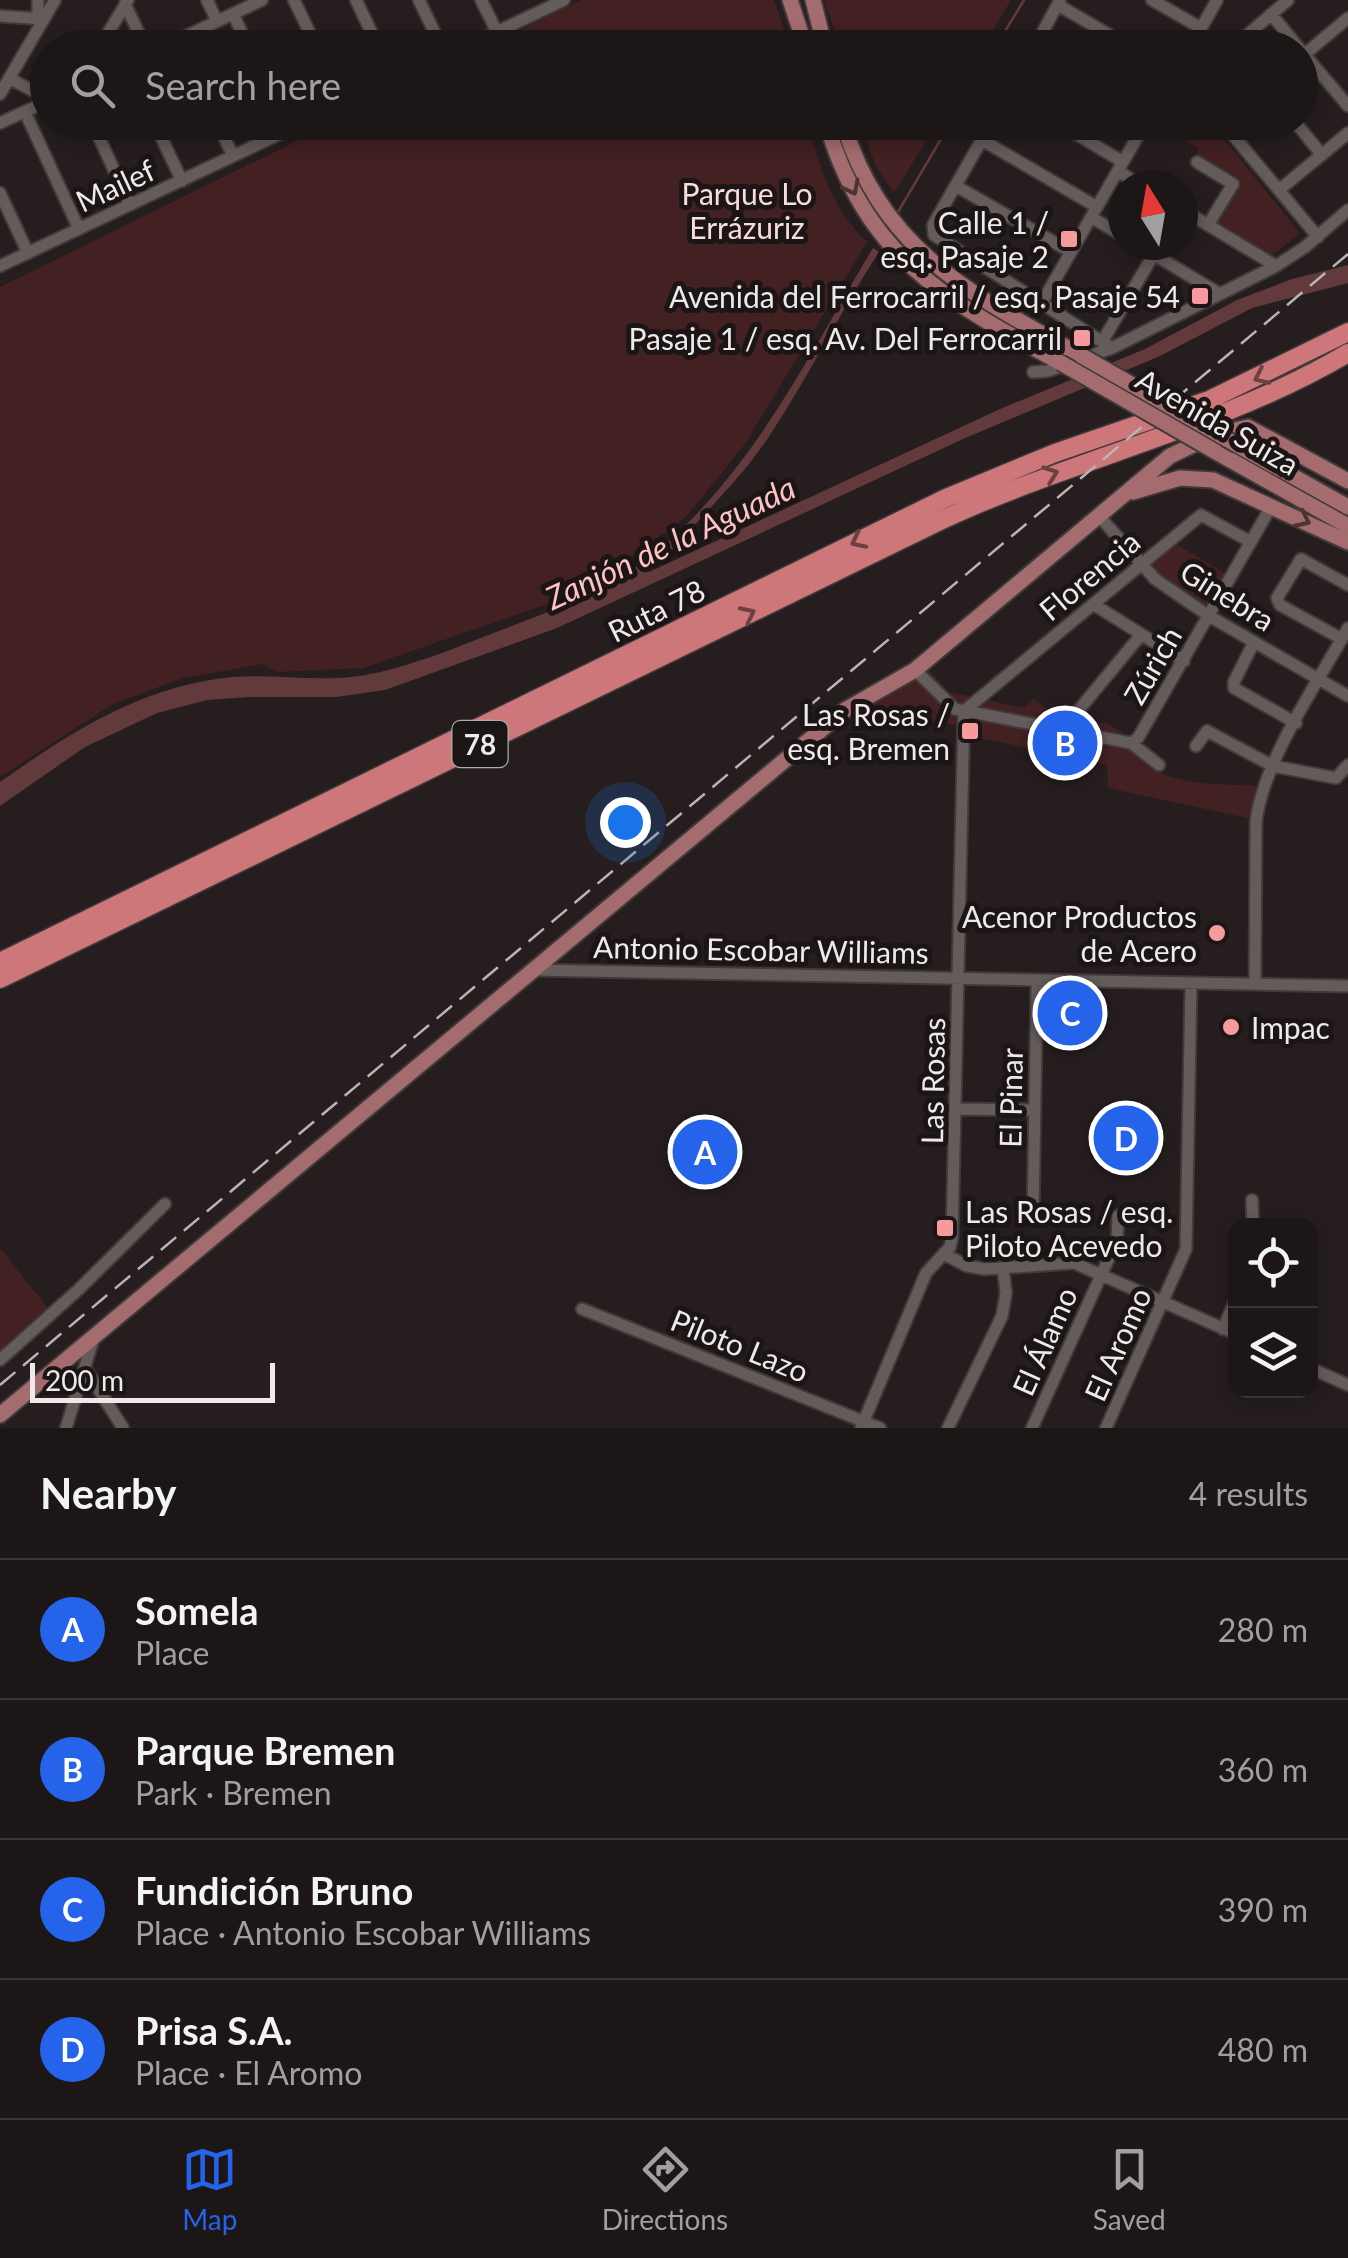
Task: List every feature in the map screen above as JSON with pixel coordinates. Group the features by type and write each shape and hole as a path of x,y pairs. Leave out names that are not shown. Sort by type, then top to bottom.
{"highway":[{"name":"Ruta 78","path":"0,962 927,506 1022,465 1209,400 1348,332"},
{"name":"Ruta 78","path":"0,980 942,520 1044,476 1235,409 1348,353"}],"main road":[{"path":"790,0 800,30"},
{"path":"814,0 821,30"},
{"name":"Avenida Suiza","path":"832,140 857,198 879,232 903,260 958,305 1348,526"},
{"name":"Avenida Suiza","path":"851,140 872,190 900,232 922,256 973,295 1348,507"},
{"path":"0,1415 852,704 915,670 1187,446 1231,429 1248,427 1348,481"},
{"path":"1187,446 1185,464 1192,478"},
{"name":"Avenida Suiza","path":"1120,498 1158,482 1192,478 1222,482 1348,542"}],"street":[{"path":"38,0 41,17"},
{"path":"34,30 55,0"},
{"path":"208,0 217,21"},
{"path":"203,30 262,0"},
{"path":"294,0 308,30"},
{"path":"356,0 370,30"},
{"path":"419,0 433,30"},
{"path":"481,0 495,30"},
{"path":"500,30 547,4 564,0"},
{"path":"1152,0 1201,28 1217,0"},
{"path":"1252,30 1288,0"},
{"path":"110,30 127,1"},
{"path":"127,1 139,30"},
{"path":"1044,30 1059,2 1103,30"},
{"path":"233,14 241,30"},
{"path":"1271,14 1284,30"},
{"path":"0,16 41,17"},
{"path":"1318,39 1346,22"},
{"path":"0,94 30,38"},
{"path":"1318,70 1348,106"},
{"path":"9,78 30,90"},
{"path":"0,123 30,109"},
{"path":"25,112 30,123"},
{"path":"1279,190 1348,134"},
{"path":"38,140 79,229"},
{"path":"100,140 130,205"},
{"path":"163,140 182,180"},
{"path":"225,140 233,156"},
{"name":"Mailef","path":"0,266 261,140"},
{"path":"1107,345 932,233 982,140 1108,224"},
{"path":"1082,140 1123,170"},
{"path":"1041,304 1136,140"},
{"path":"1237,140 1318,236"},
{"path":"1310,140 1322,155"},
{"path":"1196,162 1233,184 1208,225"},
{"path":"956,186 1071,252"},
{"path":"1,198 28,253"},
{"path":"1032,372 1054,370 1276,266 1348,210"},
{"path":"1198,219 1276,266"},
{"path":"1107,345 1151,260"},
{"path":"1164,260 1220,294"},
{"name":"Zúrich","path":"1131,742 1138,738 1184,661 1272,505"},
{"name":"Florencia","path":"964,711 1202,514 1252,542"},
{"name":"Ginebra","path":"1099,516 1140,566 1209,616 1348,696"},
{"path":"1254,984 1256,822 1273,766 1345,633 1277,600 1301,559 1348,585"},
{"path":"1092,604 1184,661"},
{"path":"1063,729 1140,636"},
{"path":"1254,642 1234,688 1296,723"},
{"path":"915,670 947,704 964,711 1131,742 1160,764"},
{"name":"Las Rosas","path":"863,1425 926,1273 944,1254 952,1238 964,711"},
{"path":"1196,746 1207,731 1273,766 1336,778 1348,765"},
{"name":"Antonio Escobar Williams","path":"533,970 1348,986"},
{"name":"El Pinar","path":"1033,1218 1037,980"},
{"name":"El Aromo","path":"1106,1428 1186,1245 1191,983"},
{"path":"956,1109 1035,1110"},
{"path":"1252,1200 1253,1218"},
{"path":"0,1360 165,1204"},
{"name":"El Álamo","path":"1032,1428 1118,1237 1118,1216"},
{"path":"944,1254 972,1267 1064,1262 1228,1332"},
{"path":"948,1428 1002,1316 1006,1293 1003,1268"},
{"name":"Piloto Lazo","path":"582,1308 863,1425 880,1428"},
{"path":"66,1428 94,1337"},
{"path":"85,1368 123,1428"},
{"path":"1318,1372 1348,1385"}],"green space":[{"path":"581,0 774,0 784,30 520,30"},
{"path":"824,0 1011,0 993,30 834,30"},
{"name":"Parque Lo Errázuriz","path":"298,140 813,140 829,187 845,216 867,242 745,444 686,517 582,592 363,668 276,672 263,664 183,678 113,704 0,777 0,287"},
{"path":"866,140 927,140 894,193 876,167"},
{"path":"1183,140 1225,140 1300,233 1270,257 1204,221 1226,182 1192,163 1199,149"},
{"path":"1173,542 1226,574 1205,609 1148,567"},
{"path":"928,669 949,692 1024,708 1034,699 1054,714 1108,724 1126,735 1134,753 1147,765 1163,774 1202,783 1260,786 1252,819 1108,788 1107,765 961,734 961,726 862,709"},
{"path":"0,1248 50,1311 0,1352"}],"water":[{"name":"Zanjón de la Aguada","path":"873,248 879,252 768,438 669,554 670,558 647,573 1000,409 1145,349 1237,300 1292,279 1348,265 1348,283 1252,308 1160,356 963,439 557,628 385,690 336,697 207,700 157,713 85,747 0,806 0,782 54,745 138,701 199,682 232,677 344,678 397,668 551,611 628,572 704,506 737,466 795,380"}],"waterway":[{"path":"1006,30 1024,0"},
{"path":"898,212 940,140"}],"railway":[{"path":"0,1385 1348,254"}],"place":[{"name":"Calle 1 / esq. Pasaje 2","path":"1069,239"},
{"name":"Avenida del Ferrocarril / esq. Pasaje 54","path":"1200,296"},
{"name":"Pasaje 1 / esq. Av. Del Ferrocarril","path":"1082,338"},
{"name":"Las Rosas / esq. Bremen","path":"970,731"},
{"name":"Parque Bremen","path":"1065,743"},
{"name":"Acenor Productos de Acero","path":"1217,933"},
{"name":"Fundición Bruno","path":"1070,1013"},
{"name":"Impac","path":"1231,1027"},
{"name":"Prisa S.A.","path":"1126,1138"},
{"name":"Somela","path":"705,1152"},
{"name":"Las Rosas / esq. Piloto Acevedo","path":"945,1228"}]}
